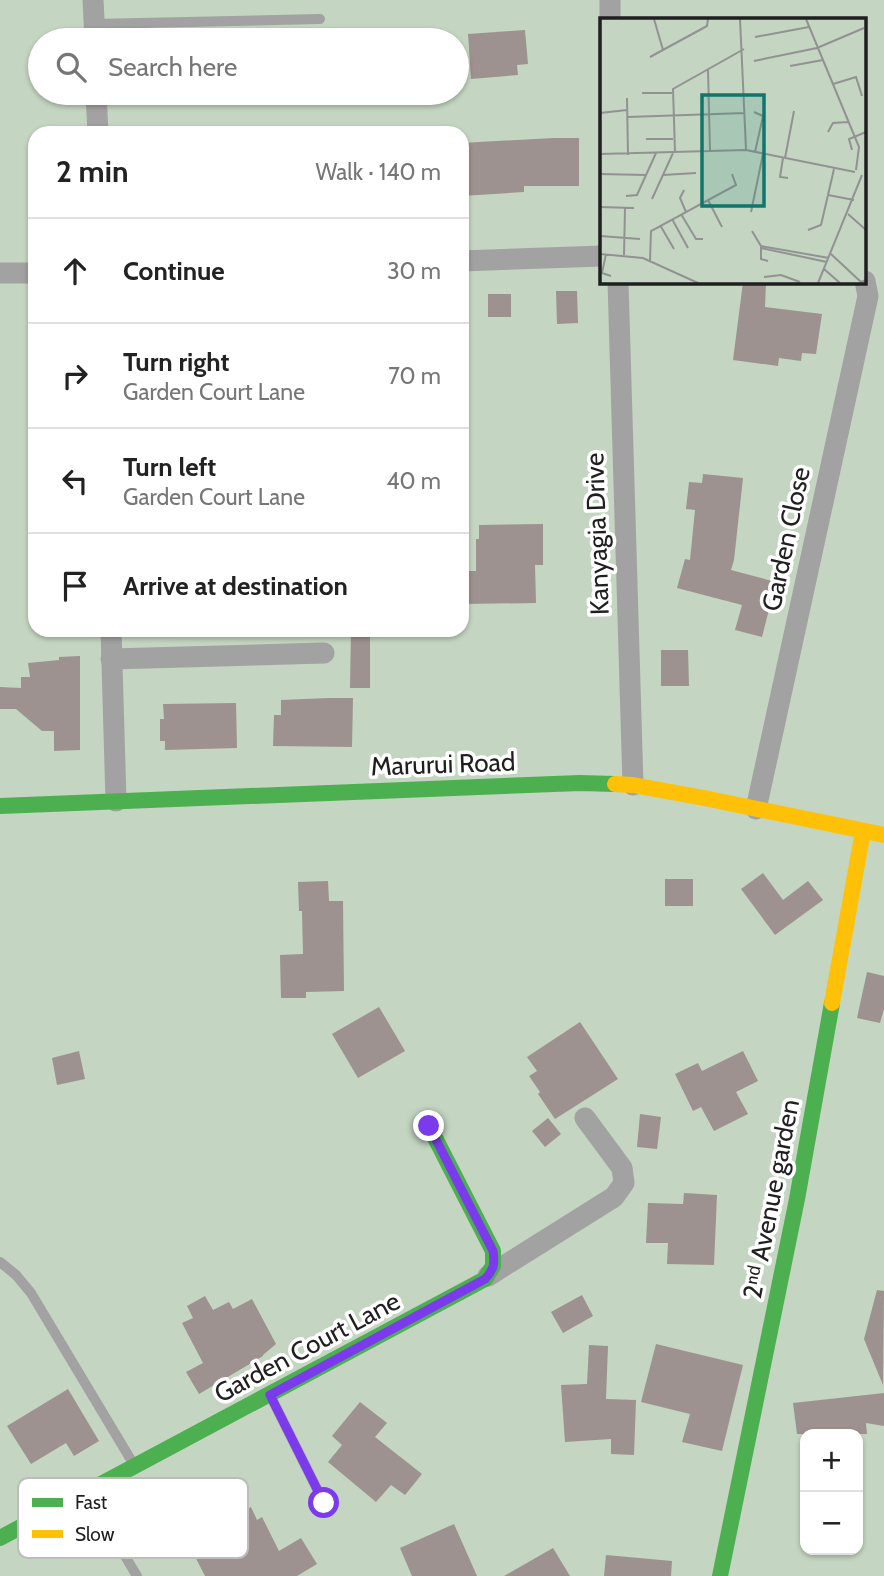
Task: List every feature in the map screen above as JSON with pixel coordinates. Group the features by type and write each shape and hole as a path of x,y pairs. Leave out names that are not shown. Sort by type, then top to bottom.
{"street":[{"path":"93,0 94,28"},
{"path":"610,0 610,18"},
{"path":"96,105 97,126"},
{"path":"469,261 600,256"},
{"path":"0,273 28,273"},
{"name":"Kanyagia Drive","path":"618,284 633,785"},
{"name":"Garden Close","path":"756,809 868,296 866,284"},
{"path":"111,637 116,801"},
{"path":"111,659 324,653"},
{"name":"Marurui Road","path":"0,806 580,783 633,785 884,835"},
{"name":"2ⁿᵈ Avenue garden","path":"720,1576 797,1199 863,831"},
{"path":"488,1276 614,1197 625,1183 622,1168 585,1118"},
{"path":"429,1126 493,1251 495,1261 492,1273 488,1276"},
{"name":"Garden Court Lane","path":"114,1478 488,1276"},
{"name":"Garden Court Lane","path":"0,1538 18,1528"}],"lane":[{"path":"164,28 320,19"},
{"path":"0,1262 16,1275 31,1293 136,1467"},
{"path":"270,1395 324,1503"},
{"path":"126,1558 137,1576"}],"green space":[{"path":"0,0 884,0 884,1576 0,1576"}],"building":[{"path":"525,30 528,64 517,65 518,75 471,79 469,34"},
{"path":"579,138 579,186 524,186 524,192 469,196 469,143"},
{"path":"743,284 766,284 765,307 822,314 816,354 802,353 801,361 779,358 778,366 733,360"},
{"path":"556,291 577,291 578,323 557,324"},
{"path":"488,294 511,294 511,317 488,317"},
{"path":"703,474 743,478 731,570 776,582 762,637 735,630 742,605 677,588 685,559 690,560 695,510 686,509 689,482 702,483"},
{"path":"543,524 543,565 535,565 536,603 469,604 469,571 476,571 479,525"},
{"path":"351,637 370,637 370,688 350,688"},
{"path":"661,650 688,650 689,686 661,686"},
{"path":"80,656 80,750 54,751 54,731 42,731 16,709 0,709 0,687 21,688 21,677 30,677 28,663"},
{"path":"353,698 352,747 273,746 274,715 281,715 281,700"},
{"path":"236,703 237,748 165,750 165,741 160,741 160,719 164,719 163,704"},
{"path":"763,873 783,900 808,881 823,900 775,935 741,889"},
{"path":"665,879 693,879 693,906 665,906"},
{"path":"328,881 329,901 343,901 344,991 306,992 306,998 281,998 280,955 303,954 298,882"},
{"path":"867,972 884,976 884,1009 880,1023 857,1018"},
{"path":"379,1007 405,1051 358,1078 332,1034"},
{"path":"580,1022 618,1079 555,1119 529,1076 537,1071 527,1057"},
{"path":"79,1051 85,1079 57,1085 52,1058"},
{"path":"743,1051 758,1081 736,1092 748,1114 714,1131 701,1107 693,1111 675,1074 698,1063 702,1071"},
{"path":"640,1114 661,1117 657,1149 637,1147"},
{"path":"548,1118 561,1134 545,1147 532,1131"},
{"path":"684,1193 717,1195 714,1265 667,1264 668,1243 646,1243 648,1203 683,1204"},
{"path":"877,1290 884,1291 883,1385 864,1339"},
{"path":"582,1295 593,1316 563,1333 551,1312"},
{"path":"205,1296 213,1310 229,1302 233,1309 252,1299 276,1344 263,1356 199,1394 186,1372 203,1363 182,1323 193,1318 187,1306"},
{"path":"656,1344 743,1365 722,1451 682,1442 690,1414 641,1402"},
{"path":"589,1345 608,1346 606,1399 636,1400 634,1455 611,1454 611,1439 565,1442 561,1385 587,1384"},
{"path":"68,1389 99,1441 74,1456 66,1443 31,1464 7,1426"},
{"path":"884,1393 884,1426 866,1423 867,1434 863,1434 863,1429 800,1429 800,1434 797,1434 793,1403"},
{"path":"360,1402 387,1423 375,1437 422,1474 405,1495 391,1485 376,1502 328,1462 342,1445 332,1436"},
{"path":"251,1507 257,1520 262,1517 279,1551 301,1538 317,1564 297,1576 205,1576 196,1558 248,1558 248,1508"},
{"path":"454,1524 477,1576 412,1576 400,1548"},
{"path":"553,1548 570,1576 504,1576"},
{"path":"606,1555 672,1561 671,1576 604,1576"}],"traffic: fast":[{"path":"0,806 580,783 615,784"},
{"path":"720,1576 797,1199 832,1003"},
{"path":"112,1478 485,1279 493,1266 493,1251 429,1126"},
{"path":"0,1538 18,1528"}],"traffic: slow":[{"path":"615,784 704,798 884,835"},
{"path":"832,1003 863,831"}],"route":[{"path":"324,1503 270,1395 492,1273 495,1261 493,1251 429,1126"}]}
